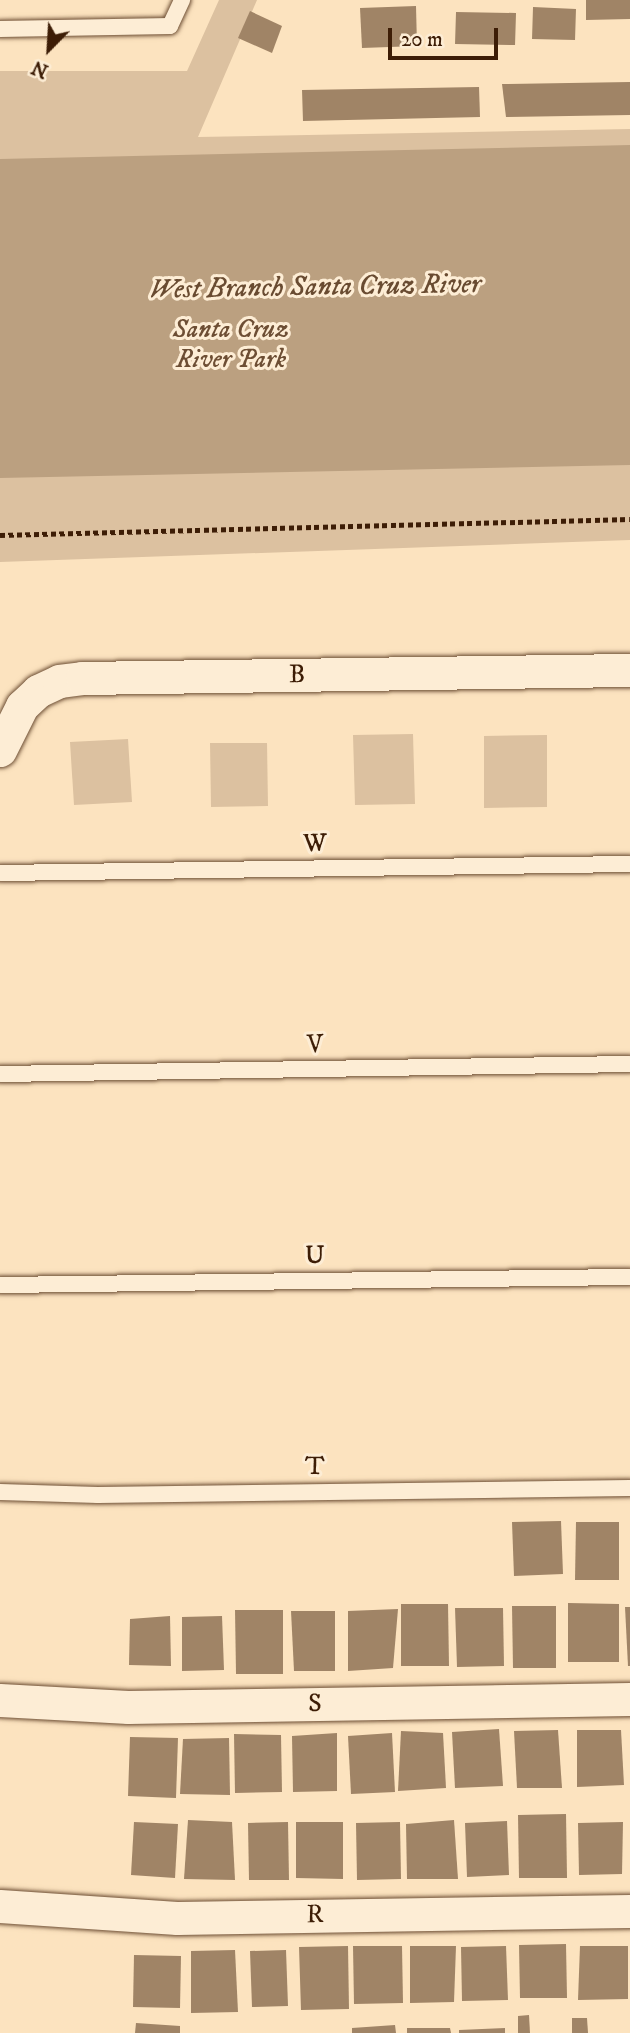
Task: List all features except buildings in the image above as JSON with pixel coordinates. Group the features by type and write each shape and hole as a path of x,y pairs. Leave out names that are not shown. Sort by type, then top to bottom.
{"street":[{"name":"B","path":"0,750 22,706 38,691 71,679 630,670"},
{"name":"S","path":"0,1700 128,1707 630,1699"},
{"name":"R","path":"0,1906 177,1917 630,1911"}],"lane":[{"path":"0,29 170,26 181,0"},
{"name":"W","path":"0,873 630,864"},
{"name":"V","path":"0,1074 630,1065"},
{"name":"U","path":"0,1285 630,1277"},
{"name":"T","path":"0,1492 73,1495 630,1488"}],"path":[{"path":"0,535 630,519"}],"green space":[{"name":"West Branch Santa Cruz River","path":"219,0 257,0 198,137 630,129 630,540 0,562 0,71 187,71"},
{"path":"413,734 415,804 355,805 353,735"},
{"path":"547,735 547,807 484,808 484,736"},
{"path":"128,739 132,802 74,805 70,742"},
{"path":"210,743 267,743 268,806 211,807"}],"water":[{"name":"West Branch Santa Cruz River","path":"630,145 630,465 0,478 0,159"}],"park label":[{"name":"Santa Cruz River Park","path":"231,345"}]}
